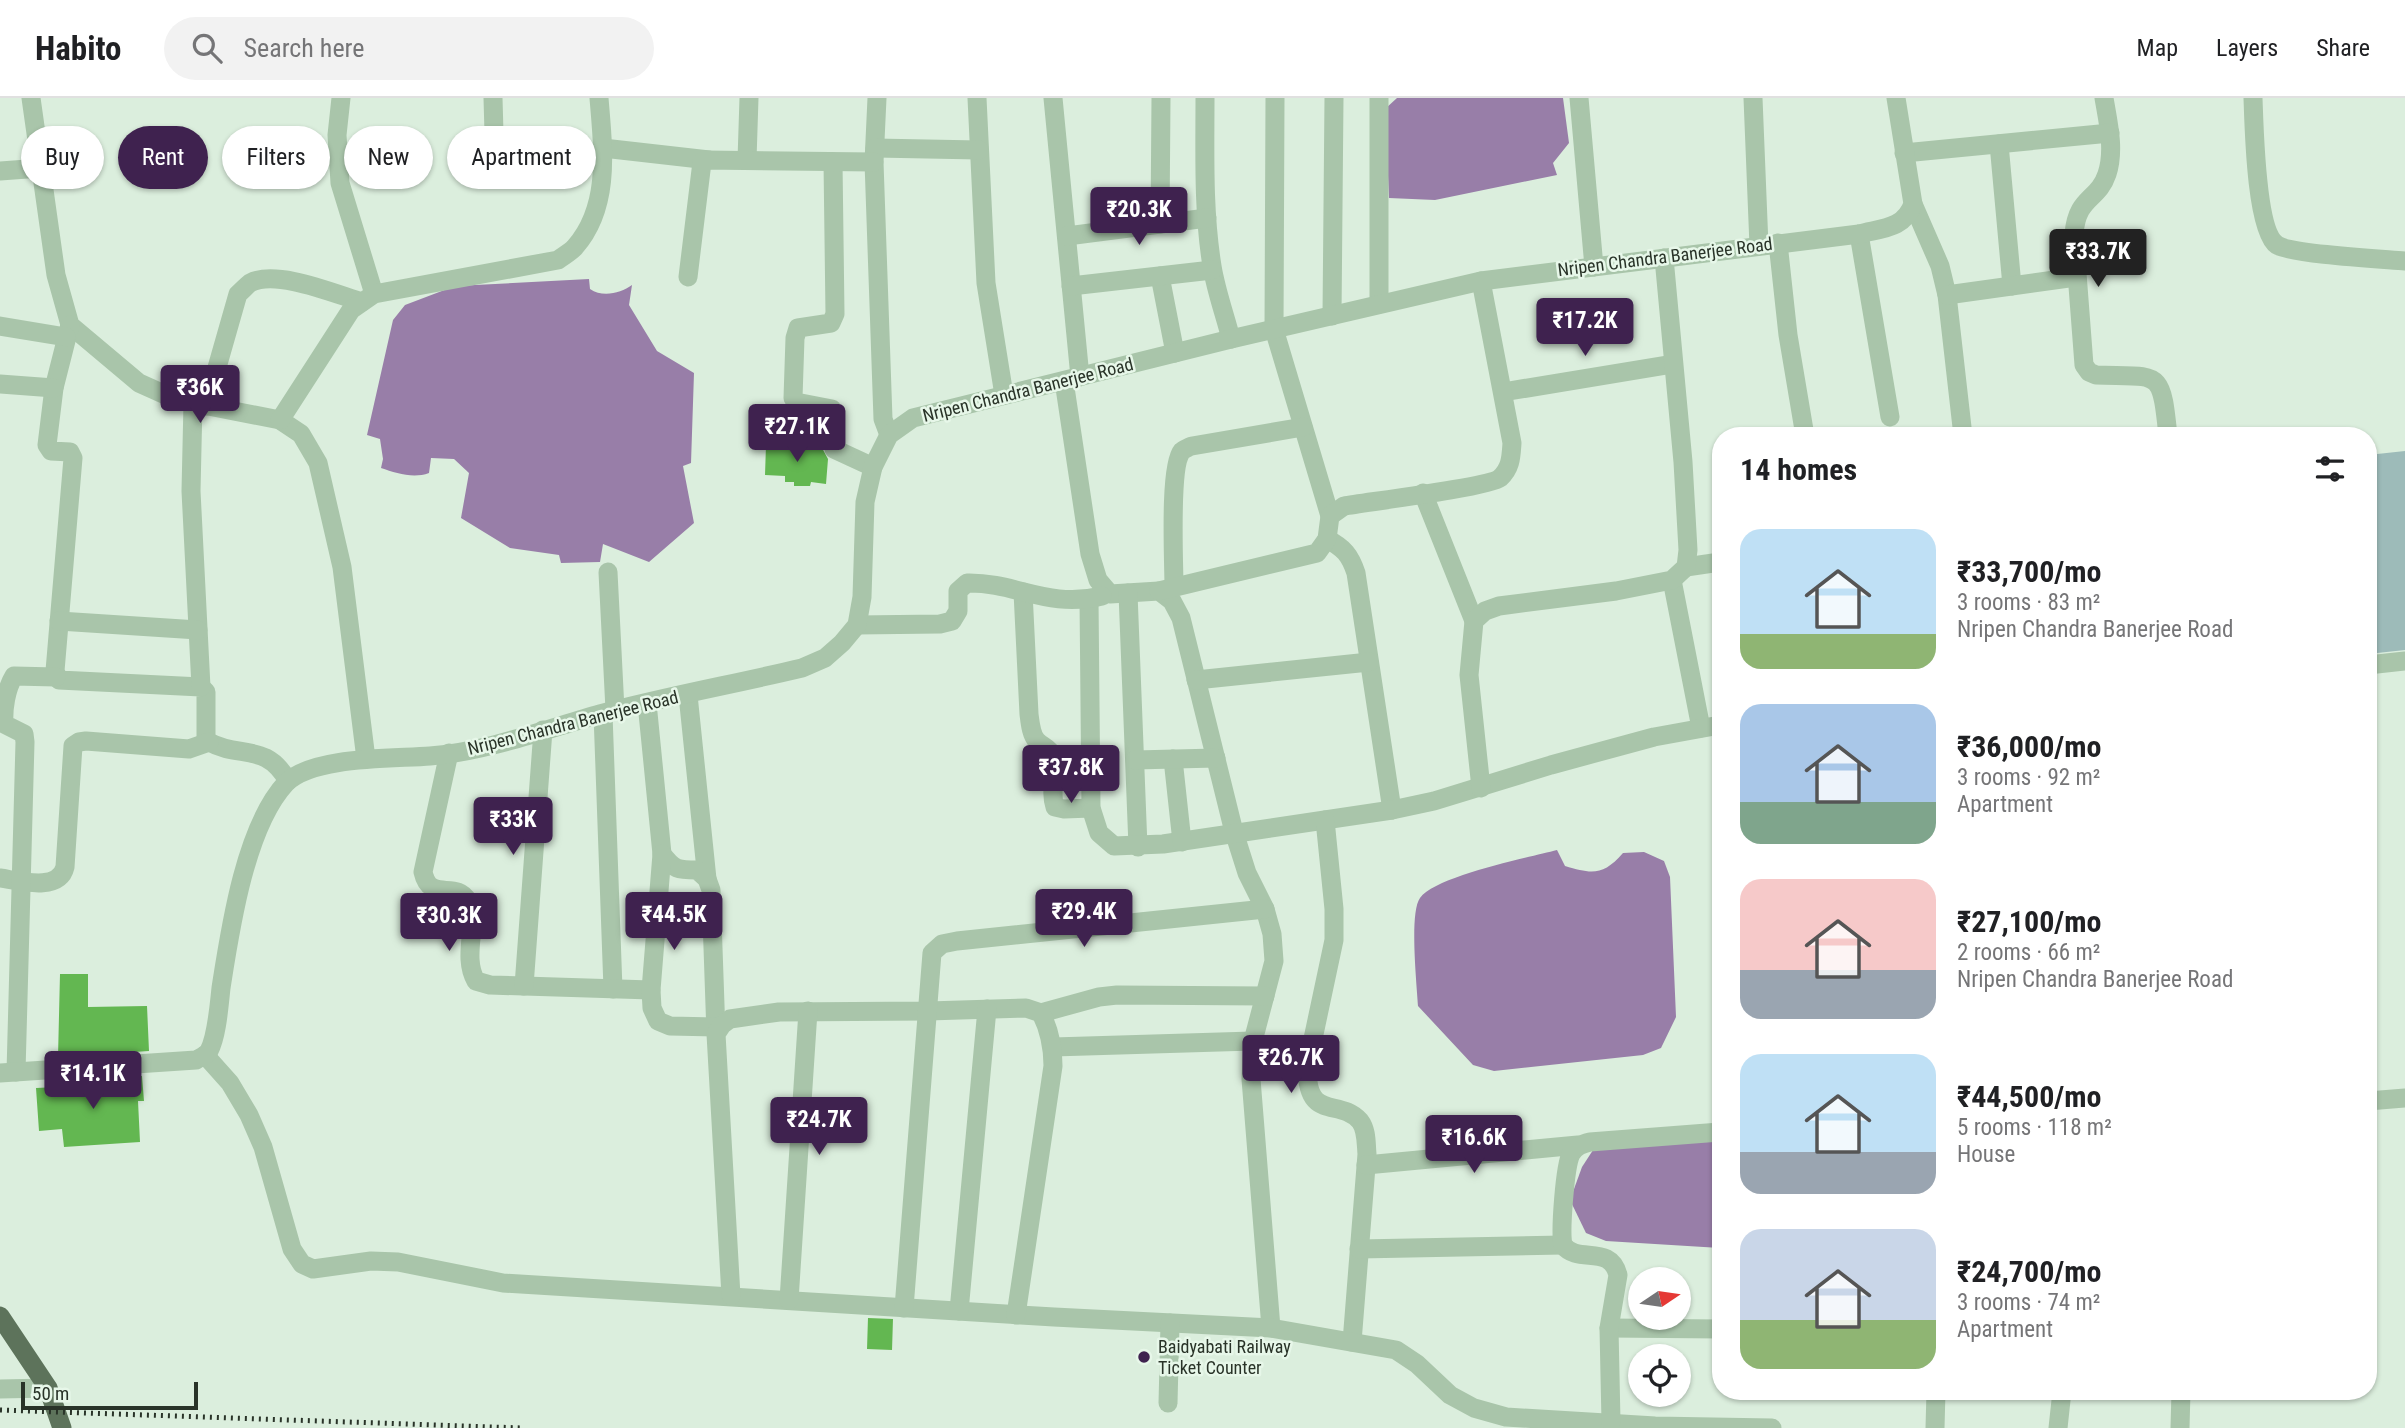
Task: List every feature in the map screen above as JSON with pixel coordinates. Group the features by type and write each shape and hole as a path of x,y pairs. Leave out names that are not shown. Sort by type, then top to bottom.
{"main road":[{"path":"0,1316 48,1388 62,1428"}],"street":[{"path":"32,98 36,126"},
{"path":"341,98 337,135 340,183 368,298"},
{"path":"493,98 494,126"},
{"path":"209,742 206,737 206,692 201,687 191,491 200,404 238,294 250,284 263,279 279,279 368,298 558,260 575,247 592,219 603,184 599,98"},
{"path":"747,160 749,98"},
{"path":"877,98 875,155 883,419 889,435 873,467 865,502 862,597 857,625 940,624 952,621 958,611 958,591 967,583 981,582 1065,600 1089,599 1167,589 1317,553 1327,539 1330,516 1274,329 1275,98"},
{"path":"977,98 986,283 1004,395"},
{"path":"1053,98 1071,286 1072,379 1090,554 1098,580 1119,594"},
{"path":"1160,223 1161,98"},
{"path":"1205,98 1207,218 1212,270 1231,339"},
{"path":"1332,316 1335,98"},
{"path":"1379,98 1379,304"},
{"path":"1579,98 1594,267"},
{"path":"1754,98 1769,244 1803,427"},
{"path":"1896,98 1913,204 1937,258 1947,295 1962,427"},
{"path":"2104,98 2110,133 2108,173 2100,187 2082,204 2075,219 2076,277 2084,365 2089,372 2096,375 2150,377 2160,385 2164,395 2167,427"},
{"path":"2253,98 2262,214 2269,238 2279,247 2405,261"},
{"path":"1904,153 2110,133"},
{"path":"1999,144 2012,286"},
{"path":"603,148 709,160 833,162 875,155 979,150"},
{"path":"688,277 702,162 709,160"},
{"path":"833,162 835,314 831,323 798,328 795,338 793,398 796,402 832,409 834,449 873,467"},
{"path":"0,171 21,169"},
{"path":"44,189 56,275 68,331 54,388 48,449 51,452 70,452 73,458 55,671 57,677"},
{"name":"Nripen Chandra Banerjee Road","path":"889,435 913,418 1379,304 1481,281 1859,234 1893,226 1908,216 1913,204"},
{"path":"1067,236 1207,218"},
{"path":"1859,234 1890,417"},
{"path":"1089,599 1091,808 1099,833 1114,846 1138,847 1182,842 1392,810 1481,788 1551,765 1654,737 1710,726 1679,574 1688,550 1687,525 1664,258"},
{"path":"1071,286 1212,270"},
{"path":"1160,276 1175,354"},
{"path":"1947,295 2076,277"},
{"path":"1330,516 1344,506 1498,480 1510,466 1512,443 1481,281"},
{"path":"280,420 351,310 368,298"},
{"path":"0,326 68,331 139,383 168,396 280,420 300,434 318,463 342,567 366,758"},
{"path":"1503,392 1673,364"},
{"path":"0,384 54,388"},
{"path":"1271,1328 1251,1079 1253,1041 1275,961 1272,934 1265,909 1247,873 1234,832 1181,618 1167,589 1175,484 1182,451 1192,446 1303,427"},
{"path":"1423,493 1474,621 1469,675 1481,788"},
{"path":"1327,539 1343,547 1351,558 1356,573 1392,810"},
{"path":"1474,621 1485,611 1499,606 1616,591 1712,564"},
{"path":"608,572 613,989"},
{"path":"1023,593 1028,714 1037,742 1051,752 1054,760 1052,799 1055,807 1091,808"},
{"path":"1119,594 1135,760 1138,847"},
{"path":"60,621 198,630"},
{"name":"Nripen Chandra Banerjee Road","path":"288,782 306,772 328,765 366,758 432,756 474,749 609,712 802,668 825,658 857,625"},
{"path":"1196,680 1369,662"},
{"path":"2377,664 2405,662"},
{"path":"0,878 20,881 46,883 63,876 73,746 79,742 189,749 209,742 261,754 282,772 288,782 270,806 253,845 234,910 216,1022 210,1049 205,1055 196,1060 8,1073 20,881 25,742 24,734 4,724 3,715 14,676 201,687"},
{"path":"688,695 711,890 731,1296"},
{"path":"647,703 662,853 651,990 652,1008 659,1021 670,1026 716,1030 730,1019 779,1012 1026,1008 1041,1013 1099,997 1117,995 1265,996"},
{"path":"524,986 543,730"},
{"path":"449,753 423,872 425,881 433,890 461,893 469,902 469,961 476,981 490,985 651,990"},
{"path":"1135,760 1216,758"},
{"path":"1173,759 1182,842"},
{"path":"1325,820 1334,909 1334,940 1307,1067 1307,1082 1312,1096 1323,1106 1349,1114 1360,1121 1366,1136 1352,1342"},
{"path":"662,853 670,865 679,870 697,870 708,879"},
{"path":"904,1308 932,953 942,944 1265,909"},
{"path":"959,1311 988,1009"},
{"path":"789,1300 808,1011"},
{"path":"1016,1315 1053,1066 1049,1028 1041,1013"},
{"path":"1053,1047 1253,1041"},
{"path":"205,1055 230,1083 250,1115 292,1249 302,1264 313,1269 371,1261 398,1262 503,1283 1271,1328 1396,1350 1417,1364 1450,1395 1474,1408 1506,1417 1655,1426 1772,1428"},
{"path":"2377,1100 2405,1098"},
{"path":"1366,1165 1712,1133"},
{"path":"1563,1245 1562,1224 1568,1165 1571,1154 1578,1145"},
{"path":"1359,1249 1563,1245 1575,1254 1609,1259 1616,1266 1618,1275 1609,1328 1611,1422"},
{"path":"1168,1403 1170,1323"},
{"path":"1609,1328 1712,1329"},
{"path":"0,1389 48,1388"},
{"path":"1935,1428 1937,1400"},
{"path":"2058,1428 2061,1400"},
{"path":"2180,1428 2182,1400"}],"shaded area":[{"path":"1397,98 1563,98 1569,143 1553,163 1557,175 1435,200 1389,198 1385,109"},
{"path":"589,279 590,289 606,294 632,285 629,305 657,351 694,373 691,463 683,466 694,523 649,562 603,544 600,562 561,563 559,555 510,548 461,518 469,473 454,459 431,458 429,473 423,475 393,472 381,468 383,459 380,439 367,435 393,320 405,305 455,286"},
{"path":"2405,451 2405,650 2377,653 2377,454"},
{"path":"1557,850 1565,866 1583,871 1603,869 1623,853 1644,852 1664,861 1670,877 1676,1017 1661,1048 1643,1055 1494,1071 1473,1065 1418,1006 1414,933 1420,898 1429,890 1462,875"},
{"path":"1712,1139 1712,1248 1606,1241 1586,1233 1570,1200 1582,1167 1595,1147"}],"building":[{"path":"766,445 822,448 828,459 826,484 811,482 810,486 794,486 794,482 785,482 785,476 765,475"},
{"path":"60,974 88,974 88,1007 147,1006 149,1051 58,1057"},
{"path":"142,1076 144,1101 138,1101 140,1142 64,1147 62,1129 39,1131 36,1088 57,1087 57,1082"},
{"path":"868,1318 893,1319 892,1350 867,1349"}],"railway":[{"path":"0,1410 522,1428"}],"place":[{"name":"Baidyabati Railway Ticket Counter","path":"1144,1357"}]}
